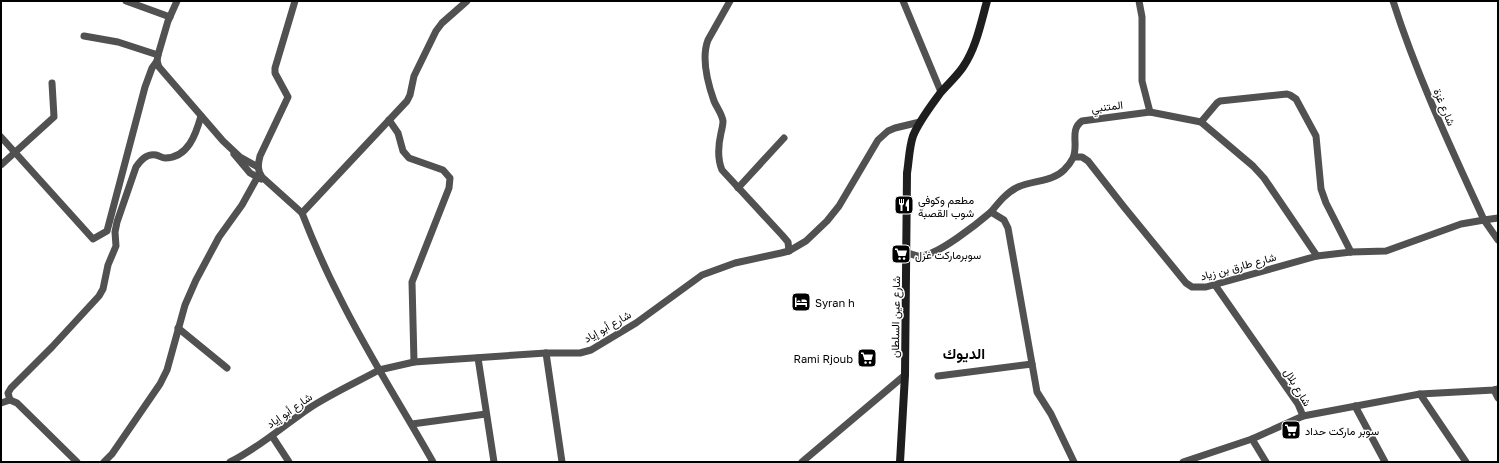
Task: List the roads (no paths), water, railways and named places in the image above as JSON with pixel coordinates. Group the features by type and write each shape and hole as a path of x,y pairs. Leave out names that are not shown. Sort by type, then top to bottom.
{"main road":[{"name":"شارع عين السلطان","path":"900,462 905,375 907,173 913,137 920,122 941,92 963,67 971,52 987,1"}],"street":[{"path":"126,1 170,17"},
{"path":"1,137 93,239 107,231 145,87 177,1"},
{"path":"295,1 275,68 275,73 288,97 260,156 258,167 260,174 302,213 319,256 339,298 433,462"},
{"path":"302,213 408,100 414,76 436,31 442,23 467,1"},
{"path":"730,1 705,47 705,61 714,100 723,119 718,153 720,164 722,170 788,242 789,250"},
{"path":"903,1 941,92"},
{"path":"1139,1 1142,17 1142,80 1150,112 1201,122 1253,166 1264,178 1317,256"},
{"name":"شارع غزة","path":"1393,1 1400,24 1437,118 1484,220 1498,240"},
{"path":"84,36 118,42 157,58 162,72 231,149 240,157 258,167"},
{"path":"1,165 54,117 52,83"},
{"path":"1201,122 1220,101 1287,94 1293,97 1309,121 1316,136 1321,188 1326,203 1351,252"},
{"name":"المتنبي","path":"1074,157 1074,133 1077,125 1082,121 1150,112"},
{"path":"10,400 8,393 10,388 52,347 99,296 103,289 105,273 116,246 115,232 117,222 136,167 141,160 150,155 156,155 163,158 172,157 191,144 201,116"},
{"path":"389,120 398,133 403,150 408,158 443,170 450,178 449,188 412,282 414,362"},
{"name":"شارع أبو إياد","path":"230,462 240,460 312,407 379,370 414,362 546,353 580,353 591,350 636,323 702,275 735,263 789,250 806,241 833,214 878,140 888,131 895,128 920,122"},
{"path":"738,188 784,138"},
{"path":"231,149 244,168 257,178 265,180"},
{"path":"907,253 919,256 934,252 969,230 991,212 1015,189 1034,182 1054,178 1069,164 1074,157"},
{"name":"شارع طارق بن زياد","path":"1074,157 1082,157 1088,161 1186,283 1192,287 1200,288 1215,285 1317,256 1351,252 1386,251 1460,224 1498,218"},
{"path":"104,462 112,454 160,384 167,370 185,305 206,260 219,237 242,205 257,178"},
{"path":"991,212 1004,220 1008,228 1037,392 1051,414 1074,462"},
{"name":"شارع بلال","path":"1183,462 1252,439 1303,416 1298,404 1215,285"},
{"path":"178,328 227,368"},
{"path":"546,353 562,462"},
{"path":"478,358 494,462"},
{"path":"938,376 1032,364"},
{"path":"802,462 905,375"},
{"path":"1303,416 1420,394 1496,390 1498,398"},
{"path":"1420,394 1466,462"},
{"path":"1,403 10,400 16,402 76,462"},
{"path":"1355,406 1385,462"},
{"path":"412,424 486,414"},
{"path":"272,436 289,462"},
{"path":"1252,439 1266,462"}],"place":[{"name":"مطعم وكوفي شوب القصبة","path":"904,205"},
{"name":"سوبرماركت غزل","path":"901,254"},
{"name":"Syran h","path":"801,302"},
{"name":"Rami Rjoub","path":"867,358"},
{"name":"سوبر ماركت حداد","path":"1291,430"}],"district":[{"name":"الديوك","path":"964,353"}]}
